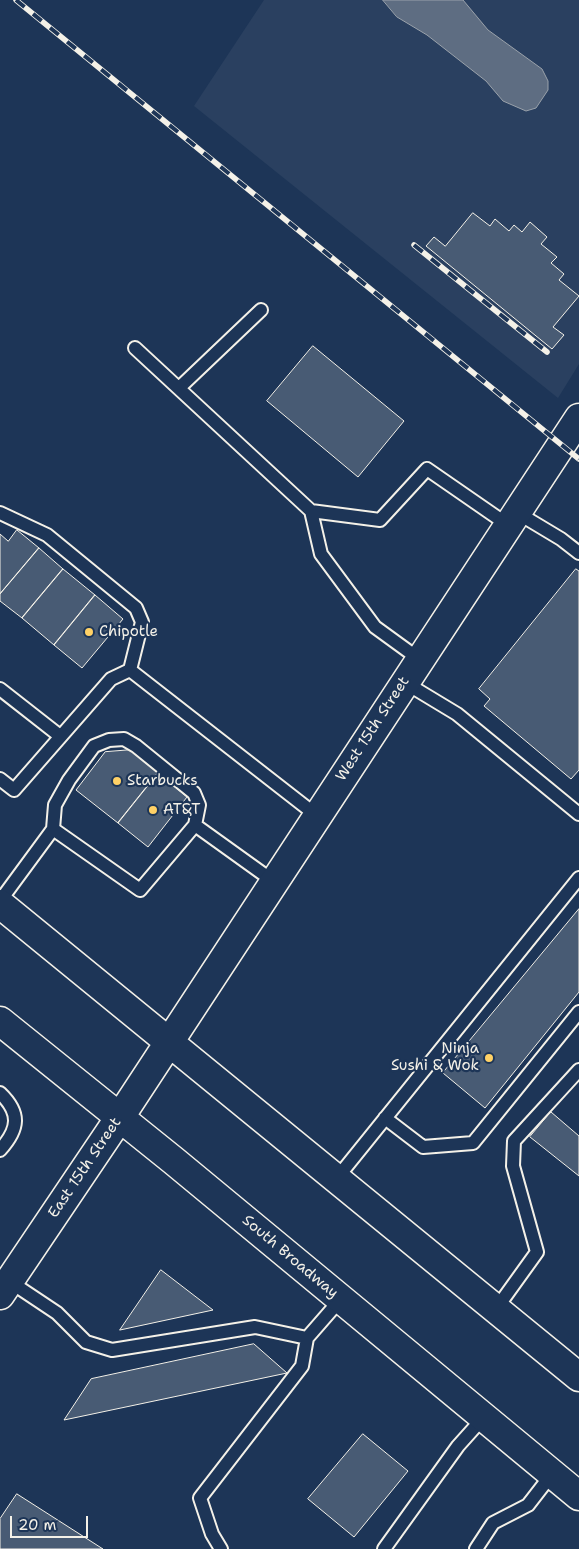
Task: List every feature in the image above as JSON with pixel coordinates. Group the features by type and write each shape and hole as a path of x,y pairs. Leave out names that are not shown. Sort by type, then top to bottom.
{"main road":[{"name":"West 15th Street","path":"169,1041 579,418"},
{"path":"0,902 579,1377"},
{"name":"South Broadway","path":"0,1021 120,1117 579,1496"},
{"name":"East 15th Street","path":"5,1288 169,1041"}],"lane":[{"path":"179,388 261,310"},
{"path":"135,348 311,512 321,554 375,627 420,658"},
{"path":"311,512 380,520 427,469 512,519 561,539 579,553"},
{"path":"0,513 47,535 136,608 142,622 130,670"},
{"path":"0,779 14,790 111,679 130,670"},
{"path":"130,670 316,815"},
{"path":"404,682 457,714 579,814"},
{"path":"0,688 60,736"},
{"path":"0,902 53,829 55,806 69,780 94,746 109,740 124,739 194,793 199,805 195,825 140,890 53,829"},
{"path":"195,825 274,881"},
{"path":"337,1178 579,878"},
{"path":"385,1118 423,1147 473,1143 579,1012"},
{"path":"496,1309 537,1252 513,1166 514,1140 579,1070"},
{"path":"0,1093 11,1104 17,1123 8,1141 0,1150"},
{"path":"5,1288 57,1313 86,1342 112,1350 255,1326 306,1338"},
{"path":"220,1549 212,1534 200,1498 302,1366 306,1338 341,1299"},
{"path":"384,1549 458,1446 484,1417"},
{"path":"476,1549 494,1524 528,1505 552,1474"}],"shaded area":[{"path":"264,0 579,0 579,364 558,398 194,106"},
{"path":"383,0 463,0 488,30 542,69 548,81 548,90 536,108 526,111 503,101 486,81 427,35 397,17"}],"building":[{"path":"473,213 490,226 495,219 509,231 514,225 522,232 530,222 547,237 541,244 557,257 551,263 564,274 559,280 579,296 553,327 564,335 552,349 426,246 434,237 445,246"},
{"path":"313,346 404,421 358,477 267,401"},
{"path":"17,530 39,548 0,594 0,534 8,541"},
{"path":"39,548 63,569 22,618 0,601 0,594"},
{"path":"63,569 95,595 54,645 22,618"},
{"path":"576,569 579,571 579,770 571,779 484,706 490,699 479,689"},
{"name":"Chipotle","path":"95,595 123,619 82,668 54,645"},
{"name":"Starbucks","path":"130,750 158,773 118,823 76,790 105,752"},
{"name":"AT&T","path":"158,773 187,797 148,847 118,823"},
{"path":"579,909 579,992 485,1108 443,1073"},
{"path":"551,1112 579,1136 579,1176 530,1137"},
{"path":"161,1270 213,1310 120,1330"},
{"path":"254,1344 287,1373 64,1420 91,1379"},
{"path":"363,1434 408,1471 354,1537 308,1499"},
{"path":"17,1494 103,1549 0,1549 0,1519"}],"railway":[{"path":"16,0 579,459"},
{"path":"414,245 547,352"}],"place":[{"name":"Chipotle","path":"89,632"},
{"name":"Starbucks","path":"117,781"},
{"name":"AT&T","path":"153,810"},
{"name":"Ninja Sushi & Wok","path":"489,1058"}]}
